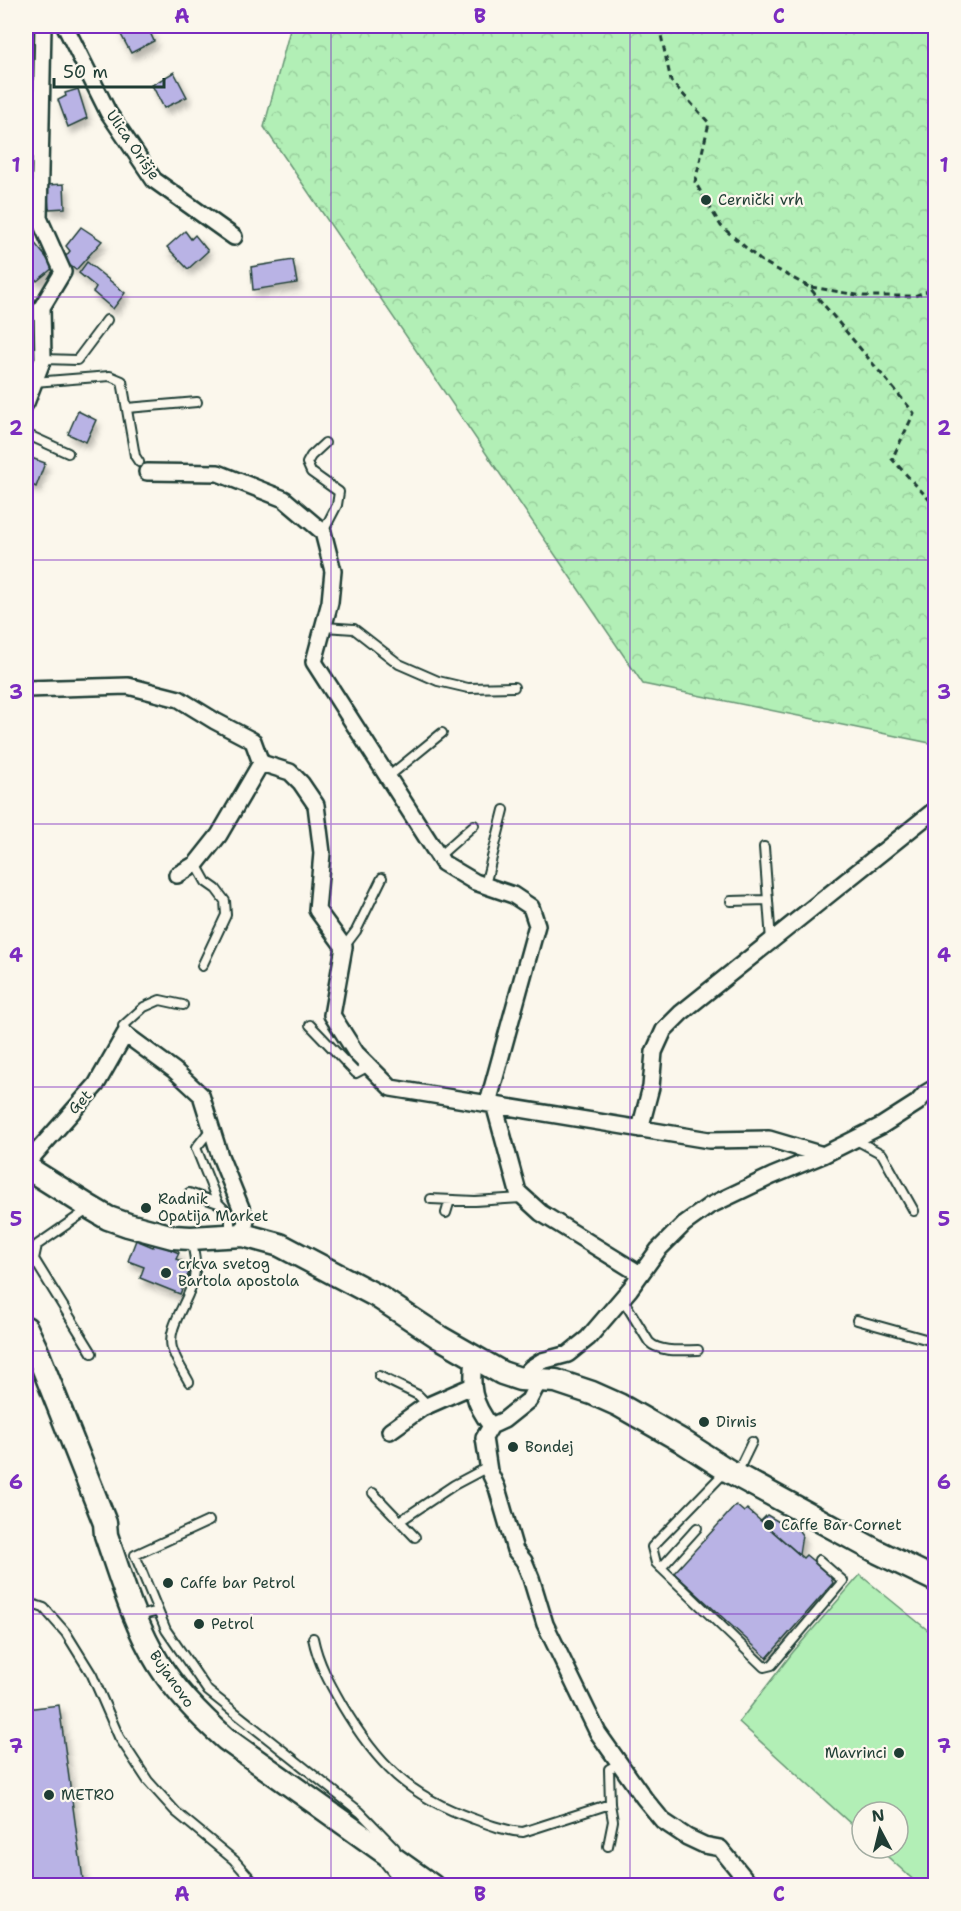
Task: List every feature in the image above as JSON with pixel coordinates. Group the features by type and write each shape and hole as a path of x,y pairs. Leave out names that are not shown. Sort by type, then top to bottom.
{"street":[{"path":"26,403 43,359 42,307 63,272 39,218 43,26"},
{"name":"Ulica Orišje","path":"65,26 108,112 154,180 234,237"},
{"path":"143,467 218,473 284,499 323,532 333,571 330,602 314,662 444,863 476,882 513,895 531,908 537,925 491,1104 518,1191 541,1213 640,1274"},
{"path":"26,689 128,686 179,699 214,722 254,741 261,763 219,835 196,864 177,875"},
{"path":"261,763 290,772 301,783 316,805 322,853 318,910 344,948 332,1015 356,1053 391,1088 709,1140 769,1139 824,1155"},
{"path":"640,1129 651,1087 654,1052 664,1030 681,1013 936,809"},
{"path":"125,1034 174,1070 201,1095 220,1156 246,1220 237,1235"},
{"name":"Get","path":"26,1166 96,1085 125,1034"},
{"path":"751,1886 720,1848 704,1845 687,1837 663,1821 598,1733 545,1624 524,1561 515,1550 497,1488 488,1467 484,1438 491,1426 504,1420 529,1400 531,1368 542,1361 568,1354 588,1338 658,1250 678,1229 709,1206 772,1176 824,1155 903,1113 936,1087"},
{"path":"26,1166 108,1218 128,1225 173,1237 237,1235 280,1245 377,1296 439,1337 502,1373 529,1380 556,1381 619,1405 732,1472 878,1552 934,1576"},
{"name":"Bujanovo","path":"26,1328 105,1523 106,1535 136,1617 158,1663 198,1714 225,1739 430,1884"},
{"name":"Bujanovo","path":"26,1346 44,1372"},
{"path":"474,1357 472,1386 484,1416 491,1426"},
{"path":"390,1431 410,1415 428,1405 472,1386"}],"lane":[{"path":"43,359 77,360 107,320"},
{"path":"34,382 110,376 122,381 135,456 143,467"},
{"path":"127,408 197,402"},
{"path":"26,434 68,453"},
{"path":"323,532 338,506 339,492 311,472 307,463 325,443"},
{"path":"324,627 354,630 399,664 438,681 468,688 514,687"},
{"path":"388,777 442,733"},
{"path":"485,885 504,810"},
{"path":"439,856 474,825"},
{"path":"764,847 771,941"},
{"path":"196,864 206,882 216,889 225,901 226,915 202,966"},
{"path":"344,948 356,931 382,878"},
{"path":"731,901 767,900"},
{"path":"125,1034 123,1026 144,1007 160,1000 183,1005"},
{"path":"310,1025 356,1073 369,1066"},
{"path":"211,1128 196,1148 218,1203 230,1215 237,1235"},
{"path":"855,1139 882,1155 914,1211"},
{"path":"189,1193 218,1203"},
{"path":"431,1199 475,1201 525,1198"},
{"path":"446,1213 450,1200"},
{"path":"91,1208 37,1245 34,1259 92,1353"},
{"path":"189,1382 171,1347 171,1337 176,1320 188,1299 194,1277 195,1256 191,1238"},
{"path":"622,1298 653,1346 666,1349 698,1350"},
{"path":"857,1320 936,1342"},
{"path":"379,1376 418,1395 428,1405"},
{"path":"752,1442 732,1472 652,1547 656,1563 764,1667 772,1665 843,1581 819,1560"},
{"path":"400,1521 454,1485 488,1467"},
{"path":"373,1492 415,1537"},
{"path":"209,1521 135,1555 166,1630 208,1690 360,1812 430,1884"},
{"path":"661,1568 697,1528"},
{"path":"26,1602 44,1608 66,1632 92,1675 119,1737 148,1781 176,1812 234,1860 257,1886"},
{"path":"136,1617 158,1611"},
{"path":"313,1638 316,1653 328,1680 370,1748 394,1775 434,1802 508,1831 523,1832 610,1804"},
{"path":"609,1846 613,1821 609,1769 620,1763"},
{"path":"368,1840 397,1878 400,1886"}],"path":[{"path":"659,26 671,81 709,123 695,182 721,226 760,260 809,287 863,296 914,296 936,288"},
{"path":"809,287 914,413 891,459 936,507"}],"green space":[{"path":"291,26 935,26 935,744 643,684 264,127"},
{"path":"860,1575 935,1636 935,1885 919,1885 891,1860 910,1860 910,1800 850,1800 850,1823 739,1722 793,1652"}],"building":[{"path":"128,26 147,26 154,41 131,53 119,31"},
{"path":"174,72 187,97 164,108 152,85"},
{"path":"78,89 87,118 68,127 58,100 66,96 65,93"},
{"path":"64,184 65,208 49,209 47,185"},
{"path":"81,227 102,241 76,270 63,260 70,251 66,246"},
{"path":"185,231 191,239 195,235 208,251 188,269 167,247"},
{"path":"33,241 54,267 37,281 26,266 26,248"},
{"path":"293,260 297,283 253,290 251,267"},
{"path":"87,262 125,293 113,309 93,292 96,287 79,273"},
{"path":"78,411 96,420 86,442 68,434"},
{"path":"26,456 45,463 36,487 26,482"},
{"name":"crkva svetog Bartola apostola","path":"136,1240 153,1247 155,1243 179,1253 176,1259 192,1265 180,1294 140,1278 144,1267 128,1261"},
{"path":"736,1505 744,1512 747,1509 803,1558 806,1555 829,1574 833,1583 767,1658 674,1573"},
{"path":"767,1515 786,1526 797,1528 802,1535 799,1554 761,1521"},
{"name":"METRO","path":"59,1705 83,1880 26,1886 26,1709"}],"place":[{"name":"Cernički vrh","path":"706,200"},
{"name":"Radnik Opatija Market","path":"146,1208"},
{"name":"crkva svetog Bartola apostola","path":"166,1273"},
{"name":"Dirnis","path":"704,1422"},
{"name":"Bondej","path":"513,1447"},
{"name":"Caffe Bar Cornet","path":"769,1525"},
{"name":"Caffe bar Petrol","path":"168,1583"},
{"name":"Petrol","path":"199,1624"},
{"name":"Mavrinci","path":"899,1753"},
{"name":"METRO","path":"49,1795"}]}
